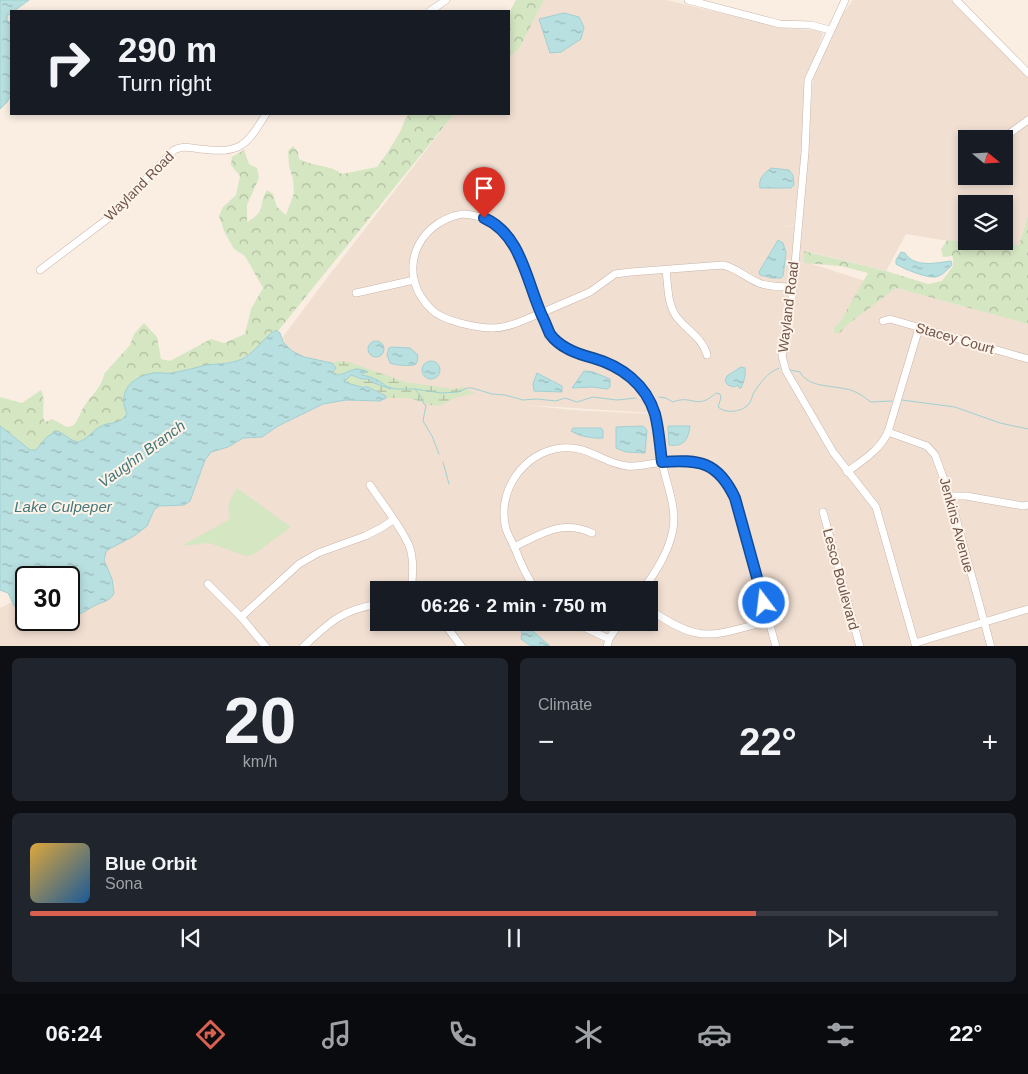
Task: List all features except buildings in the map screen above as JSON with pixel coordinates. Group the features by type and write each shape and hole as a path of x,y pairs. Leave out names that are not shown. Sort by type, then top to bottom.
{"street":[{"path":"431,10 446,0"},
{"path":"688,0 780,24 811,25 830,30"},
{"name":"Wayland Road","path":"845,0 808,80 805,152 790,310 782,349 783,362 787,373 832,452 872,500 879,514 915,645"},
{"path":"956,0 1028,73"},
{"name":"Wayland Road","path":"40,270 110,217 174,150 183,147 224,151 237,148 252,137 265,115"},
{"path":"1013,131 1028,120"},
{"path":"649,581 669,546 673,528 673,512 662,462 655,414 641,387 617,367 566,348 551,334 541,313 514,243 500,227 479,216 462,214 452,216 442,220 429,230 416,250 412,268 414,280 420,296 433,311 455,321 494,328 516,323 541,313 585,294 615,274 723,265 734,268 760,284 792,287"},
{"path":"666,270 668,294 675,315 705,346 707,355"},
{"path":"356,293 414,280"},
{"name":"Stacey Court","path":"883,321 890,319 1028,359"},
{"path":"847,472 878,448 884,441 919,328"},
{"name":"Jenkins Avenue","path":"888,432 926,446 935,455 950,496 991,646"},
{"path":"530,581 523,570 506,528 505,500 517,473 542,453 560,448 587,450 627,466 687,460 702,463 719,472 735,498 776,646"},
{"path":"370,485 402,532 410,548 413,569 412,581"},
{"path":"950,496 966,496 1023,506 1028,505"},
{"name":"Lesco Boulevard","path":"823,512 860,646"},
{"path":"241,617 299,564 318,553 366,536 393,520"},
{"path":"514,547 561,527 578,528 592,533"},
{"path":"208,584 241,617 266,646"},
{"path":"303,646 336,617 352,610 370,606"},
{"path":"915,645 1028,609"},
{"path":"658,615 670,624 702,635 716,635 769,621"},
{"path":"450,631 462,646"},
{"path":"588,631 608,643 615,631"}],"shaded area":[{"path":"544,0 666,0 789,29 817,30 823,33 817,52 805,76 803,142 794,225 781,227 800,225 813,79 841,16 853,0 951,0 1028,77 1028,215 1019,245 1013,244 1013,195 958,195 958,241 906,234 886,271 806,251 806,262 893,290 896,288 1028,324 1028,646 0,646 0,608 15,600 15,631 80,631 80,566 270,354 453,115 510,115 510,57 519,49","holes":["525,405 652,413 574,410"]}],"green space":[{"path":"516,0 544,0 519,49 510,57 510,11"},
{"path":"408,115 453,115 278,331 273,331 254,351 238,361 170,374 127,412 127,416 119,423 79,442 70,441 37,451 28,451 0,427 0,397 22,403 41,390 45,422 52,419 67,427 73,426 83,408 101,384 104,374 130,345 134,334 144,323 157,337 161,359 170,361 211,339 224,343 245,334 251,309 263,288 245,256 234,249 224,231 219,216 223,207 236,195 240,176 231,165 232,157 244,150 249,164 257,168 259,178 247,205 247,222 260,211 267,190 273,194 277,207 286,215 294,193 288,151 293,146 298,152 299,159 342,174 377,167 400,132"},
{"path":"1028,215 1028,324 896,288 848,324 840,333 834,333 834,328 840,322 868,273 841,266 804,263 804,251 886,271 928,284 942,281 953,266 952,256 943,257 941,249 947,240 958,241 958,250 1013,250 1013,245 1019,245"},
{"path":"339,361 349,362 405,382 454,389 462,387 475,393 455,398 440,406 409,398 386,398 386,395 365,386 361,387 345,383 345,380 350,375 369,379 374,383 389,388 383,383 362,375 367,372 363,370 335,375 332,363"},
{"path":"237,488 291,527 253,555 246,556 209,543 181,546 230,519 229,503"}],"water":[{"path":"0,0 29,0 15,10 10,10 10,14 7,16 7,20 10,23 10,97 0,109"},
{"path":"564,13 579,17 584,27 581,39 561,52 550,53 539,19"},
{"path":"771,168 789,170 793,175 794,185 791,188 760,188 761,179"},
{"path":"778,240 783,243 786,253 783,276 781,278 772,278 760,275 759,272"},
{"path":"901,252 920,263 951,261 952,265 940,275 935,277 926,276 909,271 896,264 896,260"},
{"name":"Lake Culpeper","path":"276,330 280,333 283,342 292,351 304,357 332,363 336,368 333,372 335,375 340,375 354,369 363,370 368,372 362,375 374,379 391,389 374,383 369,379 362,379 351,375 344,382 368,387 386,396 386,398 380,401 346,400 323,404 278,426 262,437 243,438 228,447 211,452 205,460 190,501 184,505 159,506 154,510 147,526 106,552 104,560 112,579 114,593 110,599 80,613 80,566 15,566 15,607 8,593 0,590 0,426 30,450 36,450 47,437 56,431 79,442 102,426 120,421 127,414 124,406 125,392 132,382 138,378 153,373 172,373 243,359"},
{"path":"376,341 382,343 384,349 382,355 376,357 370,355 368,349 370,343"},
{"path":"391,347 410,348 418,355 416,364 390,363 387,355"},
{"path":"427,361 435,361 440,366 438,377 427,379 422,374 422,366"},
{"path":"741,367 745,368 745,371 741,388 738,385 734,387 728,385 725,381 727,376"},
{"path":"584,371 593,372 610,379 610,387 607,389 592,387 572,388"},
{"path":"537,373 562,386 562,392 534,391 533,384"},
{"path":"643,426 647,430 645,453 626,452 616,448 616,427"},
{"path":"668,426 690,426 688,435 682,444 669,445"},
{"path":"573,428 601,428 603,430 603,438 591,438 578,434 571,431"},
{"path":"522,631 532,631 550,646 531,646 521,639"}],"waterway":[{"name":"Vaughn Branch","path":"659,397 673,402 680,400 699,402 716,393 720,394 721,398 718,407 725,411 738,411 748,405 761,382 779,368"},
{"name":"Vaughn Branch","path":"790,370 800,372 809,381 853,391 871,402 892,401"},
{"name":"Vaughn Branch","path":"388,387 441,393 458,392 472,388 523,400 556,401 565,398 577,402 593,397 617,400 636,398"},
{"path":"415,389 426,405 423,421 432,436 439,454"},
{"name":"Vaughn Branch","path":"902,400 955,407 1000,423 1028,429"},
{"path":"443,462 449,484"}],"route":[{"path":"484,218 500,227 514,243 551,334 566,348 578,354 617,367 641,387 655,414 662,462 687,460 702,463 719,472 728,484 735,498 764,603"}]}
